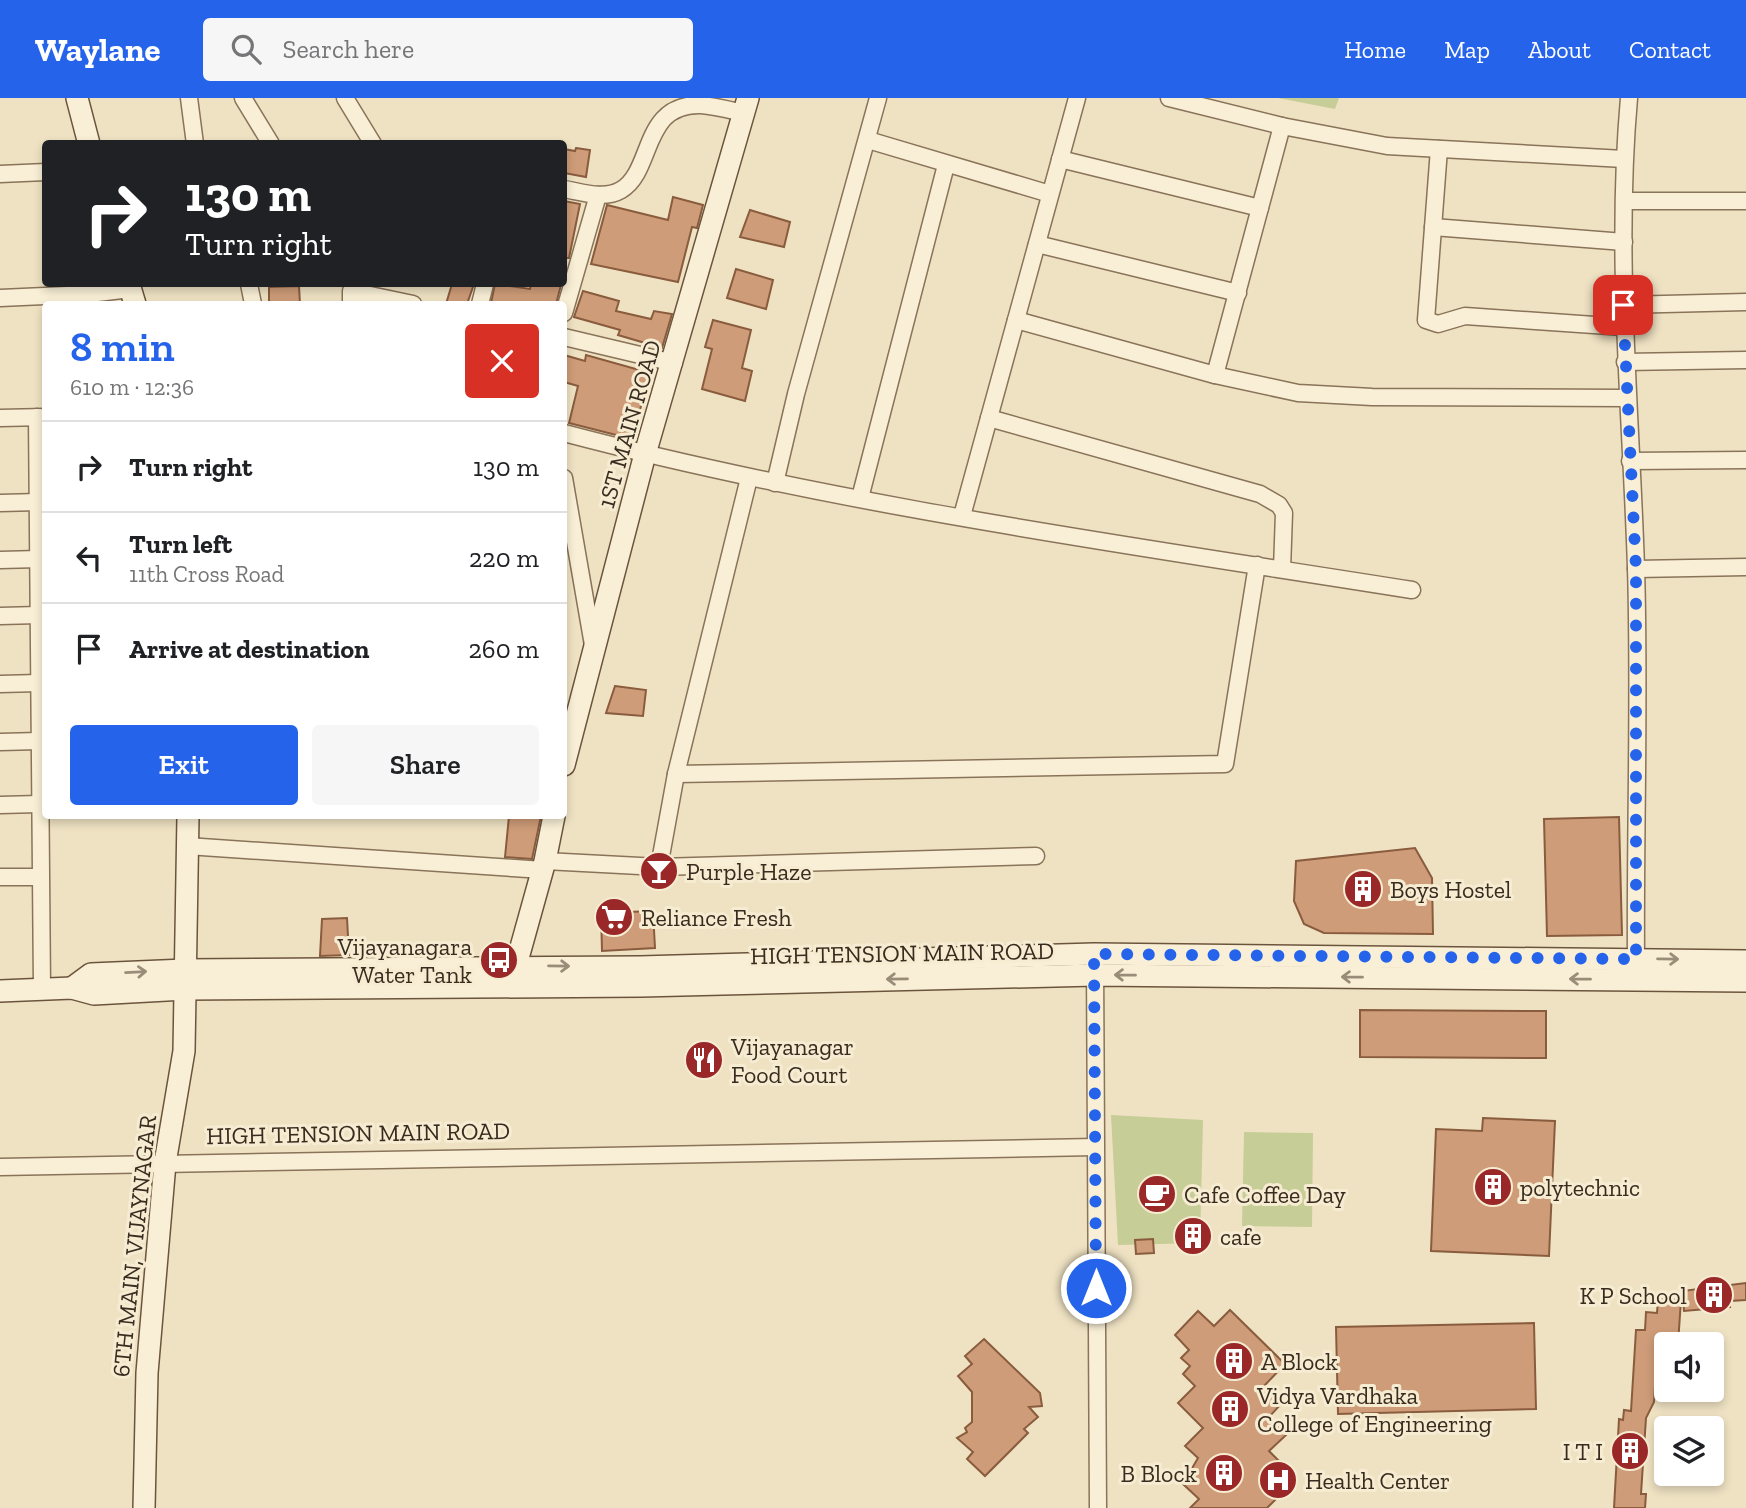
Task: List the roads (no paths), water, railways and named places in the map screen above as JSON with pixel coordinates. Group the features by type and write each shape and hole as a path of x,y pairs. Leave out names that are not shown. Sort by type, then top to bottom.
{"main road":[{"path":"77,98 88,140"},
{"name":"1ST MAIN ROAD","path":"567,751 595,654 645,454 674,363 746,105"},
{"name":"6TH MAIN, VIJAYNAGAR","path":"144,1508 147,1373 165,1163 184,1051 188,819"},
{"path":"514,975 544,865 553,819"},
{"path":"0,991 72,988 94,994 185,980 514,975 640,967 1636,959 1746,961"},
{"path":"1095,964 1746,981"}],"street":[{"path":"189,98 194,140"},
{"path":"243,98 269,140"},
{"path":"345,98 371,140"},
{"path":"775,483 796,394 878,98"},
{"path":"962,516 1077,98"},
{"path":"1169,98 1283,126 1387,146 1624,159"},
{"path":"1629,98 1624,159 1623,327 1636,569 1636,959"},
{"path":"567,190 598,195 622,189 632,181 656,128 667,116 683,108 700,105 746,105"},
{"path":"1215,375 1283,126"},
{"path":"867,139 946,165 1050,194"},
{"path":"1439,149 1424,316 1429,322 1438,324 1465,316 1623,327"},
{"path":"1060,159 1260,208"},
{"path":"860,498 946,165"},
{"path":"0,174 42,172"},
{"path":"567,303 598,195"},
{"path":"1625,201 1746,201"},
{"path":"1433,227 1624,242"},
{"path":"1037,244 1238,293"},
{"path":"351,301 351,291 399,301"},
{"path":"0,298 89,299 132,292"},
{"path":"1623,305 1746,302"},
{"path":"1016,320 1215,375 1298,393 1372,397 1626,398"},
{"path":"567,338 674,363"},
{"path":"1625,362 1746,360"},
{"path":"0,418 41,417 39,877 42,988"},
{"path":"989,418 1260,494 1279,505 1284,513 1282,569"},
{"path":"567,434 775,483 1412,590"},
{"path":"1630,461 1746,460"},
{"path":"659,867 676,774 749,478"},
{"path":"567,495 595,654"},
{"path":"0,503 39,502"},
{"path":"0,560 39,559"},
{"path":"676,774 1225,764 1258,565"},
{"path":"1636,569 1746,567"},
{"path":"0,616 39,615"},
{"path":"0,684 39,683"},
{"path":"0,742 39,741"},
{"path":"0,804 39,804"},
{"path":"187,846 544,865 659,867 1036,856"},
{"path":"0,877 39,877"},
{"path":"1095,964 1098,1508"},
{"name":"HIGH TENSION MAIN ROAD","path":"0,1167 1095,1147"}],"place":[{"name":"Purple Haze","path":"659,871"},
{"name":"Boys Hostel","path":"1363,889"},
{"name":"Reliance Fresh","path":"614,917"},
{"name":"Vijayanagara Water Tank","path":"499,960"},
{"name":"Vijayanagar Food Court","path":"704,1060"},
{"name":"polytechnic","path":"1493,1187"},
{"name":"Cafe Coffee Day","path":"1157,1194"},
{"name":"cafe","path":"1193,1236"},
{"name":"K P School","path":"1714,1295"},
{"name":"A Block","path":"1234,1361"},
{"name":"Vidya Vardhaka College of Engineering","path":"1230,1409"},
{"name":"I T I","path":"1630,1451"},
{"name":"B Block","path":"1224,1473"},
{"name":"Health Center","path":"1278,1480"}]}
